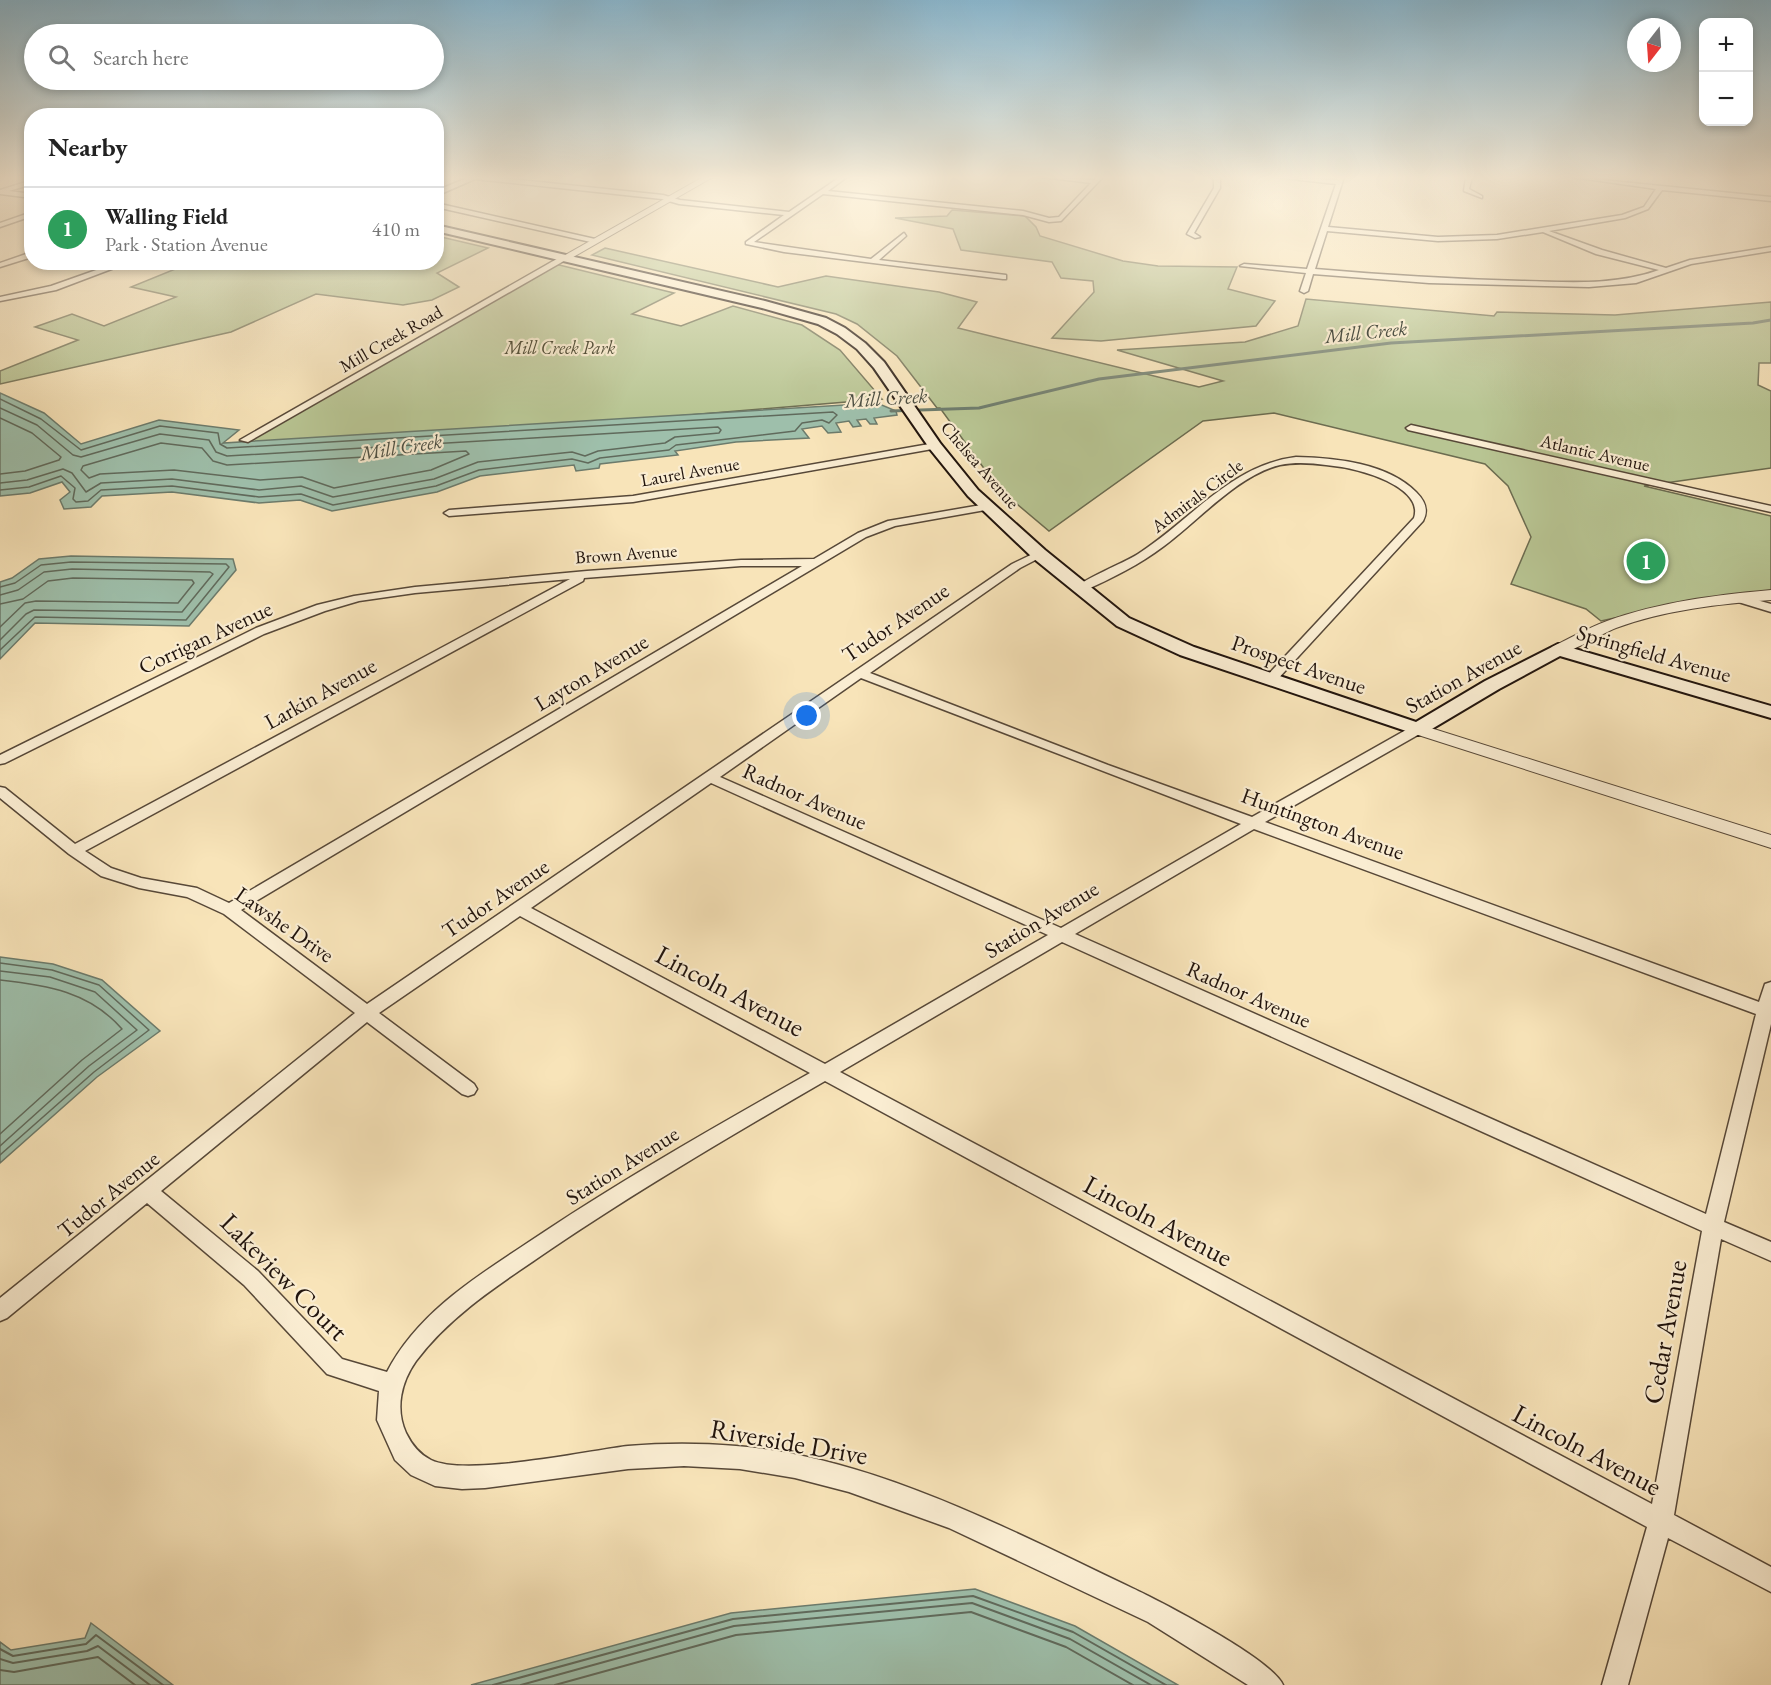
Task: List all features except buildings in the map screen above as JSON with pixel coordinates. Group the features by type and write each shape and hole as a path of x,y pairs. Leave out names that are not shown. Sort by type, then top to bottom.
{"main road":[{"name":"Chelsea Avenue","path":"555,256 765,305 822,321 849,336 871,356 935,446 987,507 1039,554"},
{"name":"Prospect Avenue","path":"1039,554 1123,622 1144,632 1187,651 1418,729"},
{"name":"Springfield Avenue","path":"1558,650 1771,712"},
{"name":"Station Avenue","path":"1418,729 1492,685 1558,650"}],"street":[{"name":"Mill Creek Road","path":"245,440 569,256"},
{"path":"830,256 1004,277"},
{"path":"873,261 879,256"},
{"path":"1304,291 1315,256"},
{"path":"1612,256 1669,271"},
{"path":"1244,266 1429,281 1589,285 1636,281 1690,262 1722,256"},
{"path":"0,265 24,257"},
{"path":"0,299 61,286 105,270"},
{"name":"Atlantic Avenue","path":"1412,428 1771,509"},
{"name":"Laurel Avenue","path":"449,513 633,500 935,446"},
{"name":"Admirals Circle","path":"1080,589 1119,571 1159,545 1234,487 1265,467 1276,463 1316,461 1347,464 1382,474 1398,482 1412,493 1421,506 1422,513 1419,519 1270,680"},
{"name":"Layton Avenue","path":"230,910 862,536 892,523 987,507"},
{"name":"Tudor Avenue","path":"0,1311 368,1012 859,673 1016,566 1039,554"},
{"name":"Brown Avenue","path":"439,587 741,563 816,562"},
{"name":"Larkin Avenue","path":"74,851 422,661 587,574"},
{"name":"Corrigan Avenue","path":"0,760 260,631 321,608 358,598 439,587"},
{"name":"Station Avenue","path":"1558,650 1611,625 1652,613 1771,595"},
{"path":"1739,599 1771,609"},
{"name":"Huntington Avenue","path":"859,673 1103,768 1253,821 1768,1012"},
{"name":"Station Avenue","path":"391,1384 411,1349 439,1319 589,1212 1253,821 1418,729"},
{"name":"Prospect Avenue","path":"1418,729 1771,842"},
{"name":"Radnor Avenue","path":"709,777 1771,1252"},
{"name":"Lawshe Drive","path":"0,791 74,851 106,872 139,883 191,892 230,910 468,1089"},
{"name":"Lincoln Avenue","path":"520,909 1771,1580"},
{"name":"Cedar Avenue","path":"1614,1685 1661,1521 1713,1226 1768,1012 1771,988"},
{"name":"Lakeview Court","path":"147,1191 250,1278 335,1368 391,1384"},
{"name":"Riverside Drive","path":"391,1384 387,1420 405,1456 435,1475 484,1477 643,1456 719,1455 817,1471 874,1487 937,1510 1009,1542 1156,1613 1229,1656 1270,1685"}],"green space":[{"path":"444,256 472,256 444,270"},
{"path":"595,256 639,256 778,287 826,276 939,292 977,302 958,328 1199,387 1223,381 1117,350 1245,342 1298,326 1306,299 1494,316 1497,312 1615,315 1771,302 1771,363 1759,363 1758,385 1771,391 1771,468 1644,486 1771,516 1771,592 1701,599 1601,621 1586,609 1511,584 1531,537 1508,486 1485,464 1274,413 1203,421 1049,531 999,489 940,408 937,408 897,356 857,324 836,314"},
{"path":"1004,256 1105,256 1123,261 1158,266 1237,267 1228,289 1275,301 1256,326 1101,341 1052,338 1094,292 1093,281 1061,278 1052,262"},
{"name":"Mill Creek Park","path":"551,263 674,293 632,314 681,326 733,306 802,325 840,350 882,399 389,440 236,444"},
{"path":"173,270 443,270 437,273 459,287 432,300 403,305 316,294 231,332 0,384 0,371 78,340 35,327 72,314 104,326 176,297 131,287"}],"water":[{"path":"0,393 44,413 81,444 159,420 239,430 223,443 877,403 896,411 897,415 874,418 877,424 870,424 866,419 857,420 861,426 853,427 849,421 836,423 841,432 828,433 822,426 802,429 809,438 736,442 675,451 678,455 600,464 599,468 576,471 574,465 480,476 437,492 332,511 300,500 259,503 172,492 102,496 91,507 64,509 60,500 70,492 62,482 30,493 0,496"},
{"path":"71,556 233,559 236,570 189,626 35,623 0,659 0,582 12,578 39,559"},
{"path":"0,957 53,964 102,980 160,1031 97,1077 0,1163"},
{"path":"975,1589 1075,1626 1178,1685 471,1685 731,1613"},
{"path":"91,1623 173,1685 0,1685 0,1642 11,1650 85,1638"}],"waterway":[{"name":"Mill Creek","path":"891,411 979,408 1099,379 1391,343 1753,323 1771,320"}],"place":[{"name":"Walling Field","path":"1646,561"}]}
